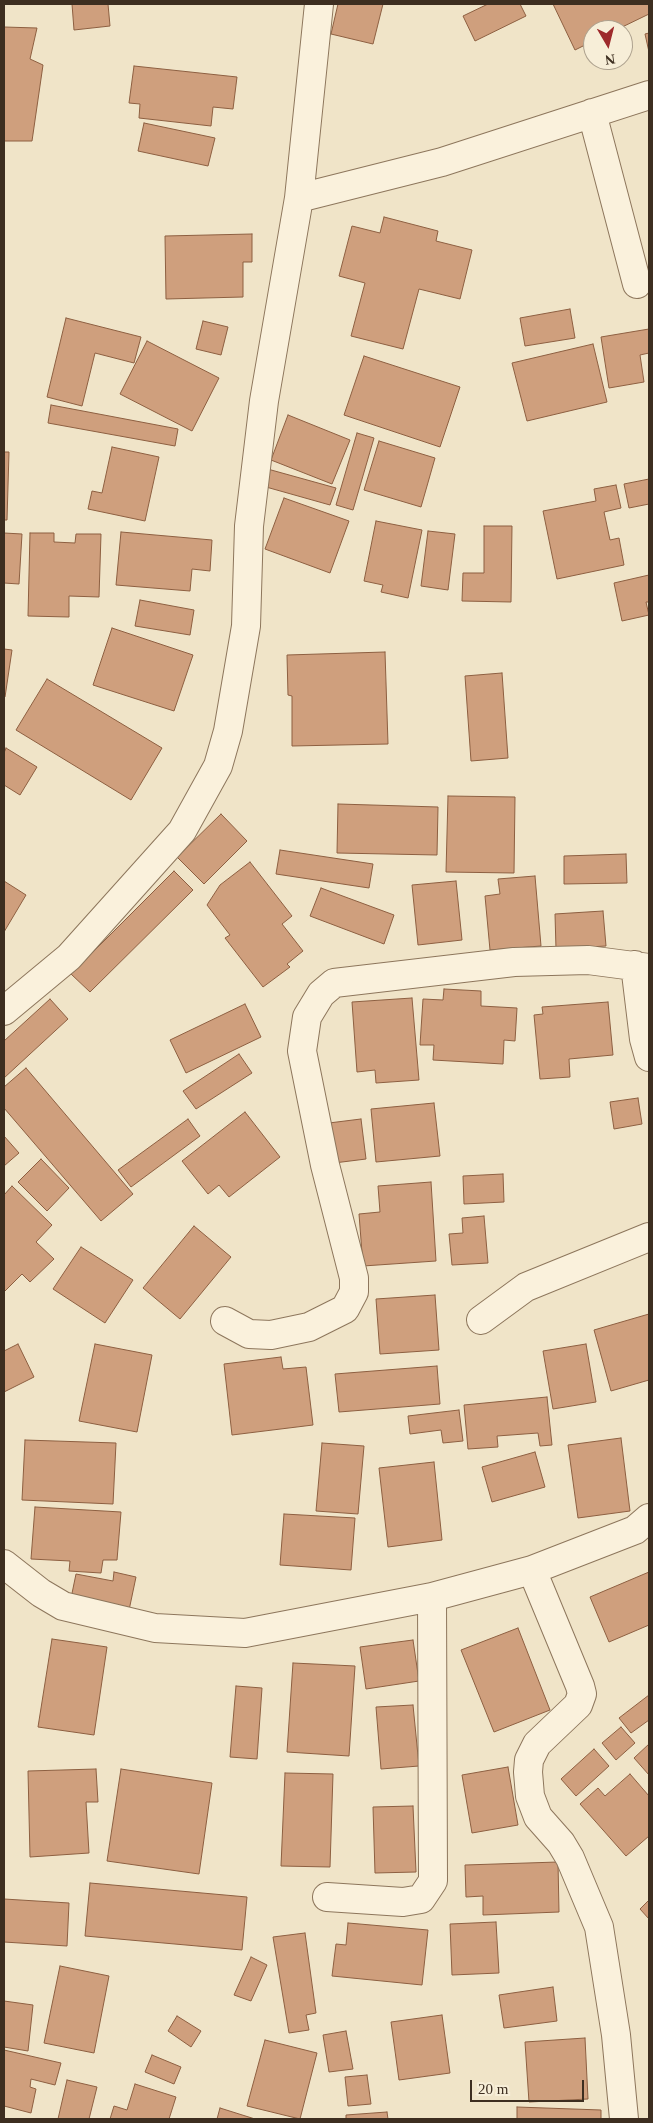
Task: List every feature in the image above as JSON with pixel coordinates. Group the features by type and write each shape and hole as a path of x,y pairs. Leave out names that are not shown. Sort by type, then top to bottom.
{"street":[{"path":"4,1010 69,957 182,831 218,766 228,730 246,626 249,526 264,401 299,198 319,4"},
{"path":"299,198 442,162 649,95"},
{"path":"592,113 637,284"},
{"path":"225,1321 249,1334 271,1335 308,1327 345,1310 354,1292 354,1278 324,1165 302,1051 307,1017 322,994 334,983 514,962 588,960 642,967 644,1040 649,1057"},
{"path":"480,1320 526,1287 649,1237"},
{"path":"4,1564 41,1593 63,1606 155,1628 244,1633 432,1596 532,1570 636,1530 649,1518"},
{"path":"532,1570 582,1694 578,1705 537,1744 529,1760 530,1796 538,1817 561,1843 570,1858 599,1927 616,2035 624,2119"},
{"path":"328,1897 403,1902 421,1899 434,1882 432,1596"}],"building":[{"path":"72,4 108,4 110,26 74,30"},
{"path":"338,4 383,4 373,44 331,34"},
{"path":"488,4 520,4 526,16 475,41 463,16"},
{"path":"553,4 649,4 649,14 633,22 633,20 583,20 583,46 575,50"},
{"path":"4,27 37,28 30,59 43,65 32,141 4,141"},
{"path":"649,33 649,52 645,34"},
{"path":"134,66 237,77 233,109 213,107 211,126 139,118 140,104 129,103"},
{"path":"144,123 215,138 208,166 138,151"},
{"path":"384,217 438,231 436,241 472,250 460,299 419,289 403,349 351,336 365,283 339,276 352,226 380,233"},
{"path":"252,234 252,262 243,262 243,297 166,299 165,236"},
{"path":"570,309 575,338 525,346 520,318"},
{"path":"66,318 141,337 134,363 95,353 82,406 47,397"},
{"path":"203,321 228,327 221,355 196,349"},
{"path":"649,329 649,353 640,355 644,382 609,388 601,337"},
{"path":"147,341 219,378 192,431 120,394"},
{"path":"593,344 607,402 527,421 512,363"},
{"path":"364,356 460,387 440,447 344,415"},
{"path":"51,405 178,429 175,446 48,423"},
{"path":"288,415 350,440 332,484 271,460"},
{"path":"357,433 374,438 353,510 336,505"},
{"path":"379,441 435,458 421,507 364,490"},
{"path":"112,447 159,457 145,521 88,509 92,491 102,493"},
{"path":"4,452 9,452 7,520 4,520"},
{"path":"264,468 336,488 330,505 259,485"},
{"path":"649,479 649,504 629,508 624,484"},
{"path":"616,485 621,508 604,512 610,540 619,538 624,565 557,579 543,511 596,501 594,489"},
{"path":"284,498 349,521 330,573 265,549"},
{"path":"376,521 422,530 408,598 381,592 383,585 364,581"},
{"path":"484,526 512,526 511,602 462,601 463,573 484,573"},
{"path":"428,531 455,534 448,590 421,586"},
{"path":"121,532 212,540 210,571 192,569 190,591 116,585"},
{"path":"4,533 22,534 19,584 4,583"},
{"path":"30,533 54,533 54,542 75,543 76,534 101,534 99,597 69,596 69,617 28,616"},
{"path":"649,575 649,602 646,602 649,615 622,621 614,583"},
{"path":"140,600 194,610 190,635 135,626"},
{"path":"112,628 193,655 174,711 93,685"},
{"path":"4,649 12,650 5,697 4,697"},
{"path":"385,652 388,744 292,746 292,696 288,695 287,655"},
{"path":"502,673 508,758 471,761 465,676"},
{"path":"47,679 162,748 131,800 16,730"},
{"path":"6,748 37,767 20,795 4,785 4,753"},
{"path":"448,796 515,797 514,873 446,872"},
{"path":"338,804 438,807 437,855 337,853"},
{"path":"221,814 247,841 204,884 177,857"},
{"path":"280,850 373,864 369,888 276,874"},
{"path":"626,854 627,883 564,884 564,856"},
{"path":"250,862 292,916 282,924 303,951 287,964 290,967 263,987 225,938 230,935 207,905 220,885"},
{"path":"174,871 193,890 90,992 71,974"},
{"path":"535,876 541,946 490,950 485,896 500,894 498,879"},
{"path":"4,881 26,895 4,932"},
{"path":"456,881 462,940 418,945 412,885"},
{"path":"321,888 394,915 384,944 310,916"},
{"path":"603,911 606,946 556,949 555,914"},
{"path":"444,989 481,991 481,1006 517,1008 515,1041 504,1040 503,1064 433,1060 434,1045 420,1045 423,999 443,1000"},
{"path":"412,998 419,1080 376,1083 375,1070 357,1072 352,1002"},
{"path":"50,999 68,1019 4,1078 4,1041"},
{"path":"608,1002 613,1055 569,1059 570,1077 540,1079 534,1015 543,1014 542,1007"},
{"path":"245,1004 261,1037 186,1073 170,1040"},
{"path":"239,1054 252,1073 196,1109 183,1091"},
{"path":"26,1068 133,1194 101,1221 4,1108 4,1087"},
{"path":"638,1098 642,1124 614,1129 610,1102"},
{"path":"434,1103 440,1156 376,1162 371,1109"},
{"path":"245,1112 280,1157 229,1197 219,1185 208,1194 182,1161"},
{"path":"188,1119 200,1136 131,1187 118,1170"},
{"path":"361,1119 366,1159 334,1163 329,1123"},
{"path":"4,1136 19,1153 4,1166"},
{"path":"41,1159 69,1188 47,1211 18,1182"},
{"path":"503,1174 504,1202 464,1204 463,1176"},
{"path":"431,1182 436,1261 363,1266 359,1214 380,1212 378,1186"},
{"path":"12,1186 52,1225 36,1242 54,1259 30,1282 22,1274 4,1292 4,1195"},
{"path":"484,1216 488,1263 452,1265 449,1234 463,1233 462,1218"},
{"path":"194,1226 231,1257 180,1319 143,1288"},
{"path":"81,1247 133,1280 105,1323 53,1289"},
{"path":"435,1295 439,1350 380,1354 376,1299"},
{"path":"649,1314 649,1380 611,1391 594,1330"},
{"path":"18,1344 34,1377 4,1392 4,1351"},
{"path":"95,1344 152,1355 137,1432 79,1421"},
{"path":"586,1344 596,1402 553,1409 543,1351"},
{"path":"281,1357 283,1369 306,1367 313,1425 232,1435 224,1364"},
{"path":"437,1366 440,1404 339,1412 335,1374"},
{"path":"547,1397 552,1445 540,1446 538,1433 497,1436 498,1447 468,1449 464,1405"},
{"path":"459,1410 463,1441 443,1443 441,1430 410,1434 408,1416"},
{"path":"621,1438 630,1511 578,1518 568,1445"},
{"path":"25,1440 116,1443 113,1504 22,1500"},
{"path":"322,1443 364,1446 358,1514 316,1511"},
{"path":"535,1452 545,1487 492,1502 482,1467"},
{"path":"434,1462 442,1540 388,1547 379,1468"},
{"path":"35,1507 121,1512 117,1560 103,1560 101,1573 69,1571 70,1561 31,1559"},
{"path":"284,1514 355,1518 351,1570 280,1565"},
{"path":"114,1572 136,1577 128,1615 70,1603 76,1574 113,1581"},
{"path":"649,1572 649,1625 609,1642 590,1597"},
{"path":"518,1628 550,1710 494,1732 461,1650"},
{"path":"52,1639 107,1647 94,1735 38,1727"},
{"path":"413,1640 419,1681 366,1689 360,1647"},
{"path":"293,1663 355,1666 349,1756 287,1752"},
{"path":"236,1686 262,1688 257,1759 230,1757"},
{"path":"649,1695 649,1720 631,1733 619,1718"},
{"path":"413,1705 419,1766 381,1769 376,1707"},
{"path":"621,1727 635,1743 616,1760 602,1743"},
{"path":"649,1744 649,1775 634,1758"},
{"path":"594,1749 609,1766 576,1796 561,1779"},
{"path":"508,1767 518,1825 472,1833 462,1775"},
{"path":"96,1769 98,1802 86,1802 89,1853 30,1857 28,1771"},
{"path":"121,1769 212,1783 199,1874 107,1861"},
{"path":"285,1773 333,1774 330,1867 281,1866"},
{"path":"630,1774 649,1796 649,1836 626,1856 580,1804 598,1788 605,1796"},
{"path":"413,1806 416,1872 375,1873 373,1807"},
{"path":"558,1862 559,1912 483,1915 483,1896 466,1897 465,1865"},
{"path":"90,1883 247,1897 242,1950 85,1936"},
{"path":"4,1899 69,1903 67,1946 4,1942"},
{"path":"649,1900 649,1919 640,1909"},
{"path":"496,1922 499,1973 452,1975 450,1924"},
{"path":"348,1923 428,1930 422,1985 332,1976 336,1944 346,1945"},
{"path":"305,1933 316,2013 306,2015 309,2030 289,2033 273,1937"},
{"path":"251,1957 267,1965 251,2001 234,1995"},
{"path":"60,1966 109,1976 94,2053 44,2043"},
{"path":"553,1987 557,2021 504,2028 499,1995"},
{"path":"4,2001 33,2005 28,2051 4,2047"},
{"path":"442,2015 450,2073 399,2080 391,2022"},
{"path":"177,2016 201,2031 191,2047 168,2031"},
{"path":"346,2031 353,2069 329,2072 323,2035"},
{"path":"585,2038 588,2099 529,2102 525,2042"},
{"path":"265,2040 317,2053 300,2119 247,2106"},
{"path":"4,2050 61,2063 55,2085 31,2079 30,2087 36,2089 31,2113 4,2106"},
{"path":"152,2055 181,2067 174,2084 145,2072"},
{"path":"367,2075 371,2104 348,2106 345,2077"},
{"path":"67,2080 97,2087 89,2119 58,2119"},
{"path":"135,2084 176,2097 169,2119 110,2119 114,2106 127,2110"},
{"path":"517,2107 601,2110 601,2119 517,2119"},
{"path":"220,2108 255,2119 217,2119"},
{"path":"387,2112 388,2119 346,2119 346,2115"}]}
